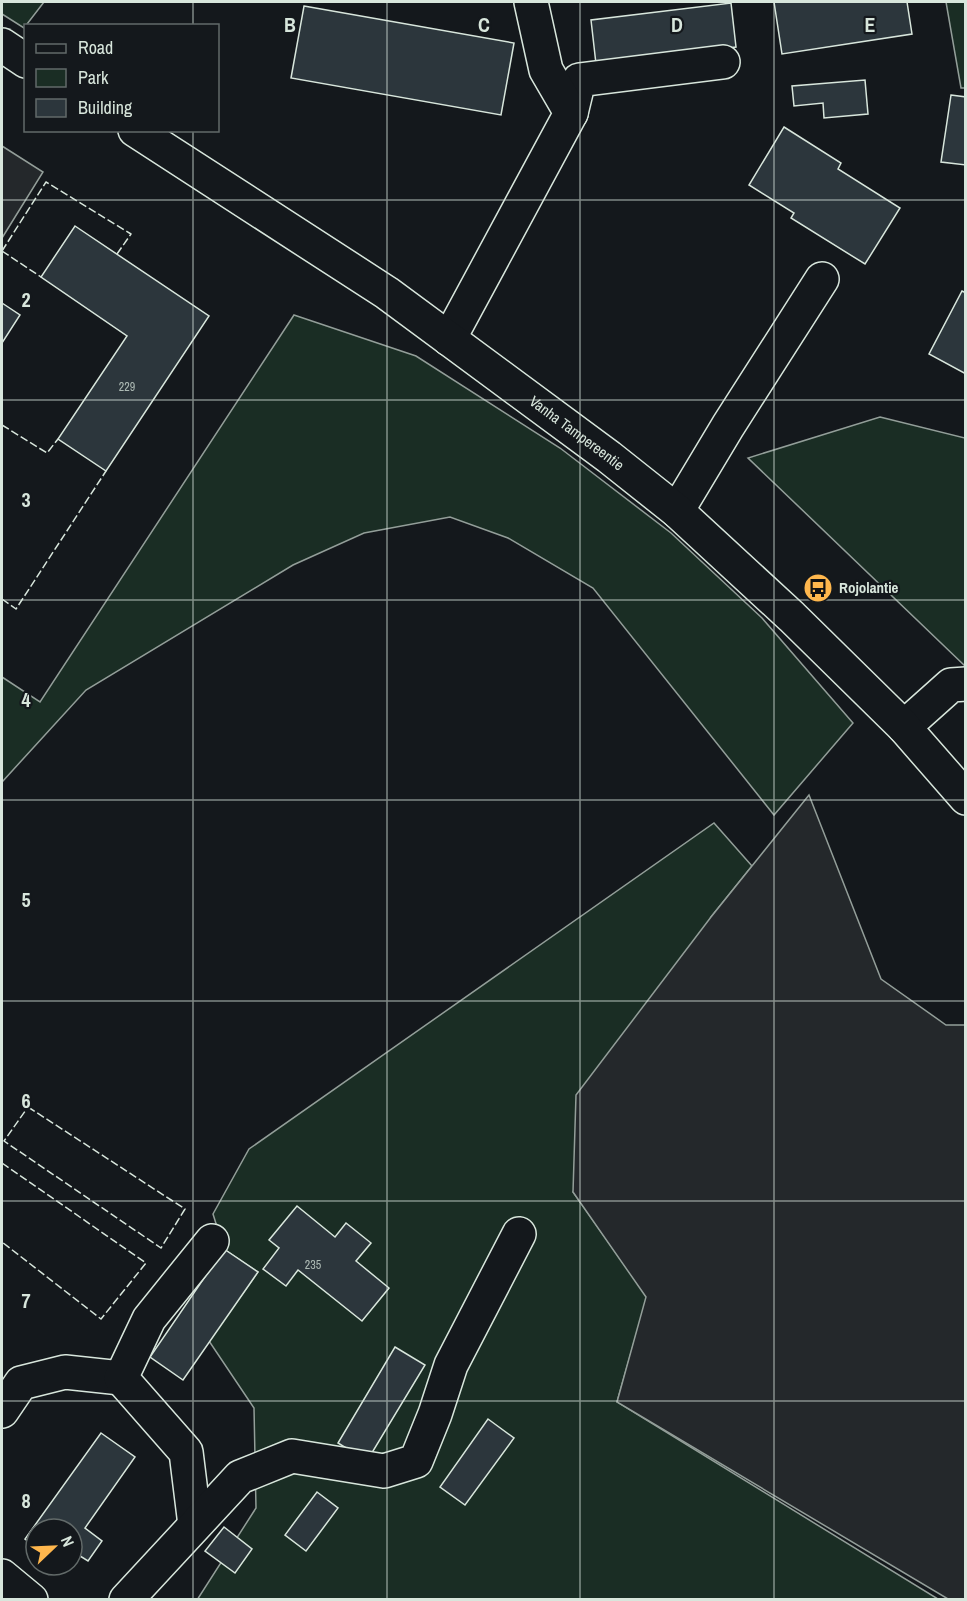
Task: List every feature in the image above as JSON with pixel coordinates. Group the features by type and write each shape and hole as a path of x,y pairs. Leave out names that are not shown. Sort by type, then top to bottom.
{"main road":[{"path":"531,2 546,70 571,113"},
{"path":"449,339 571,113 579,80 723,62"},
{"name":"Vanha Tampereentie","path":"138,132 387,293 609,457 677,512 792,617 904,727 966,798"},
{"path":"677,512 728,426 822,279"},
{"path":"904,727 951,685 966,684"},
{"path":"126,1599 240,1477 292,1456 384,1471 416,1461 451,1365 519,1234"},
{"path":"121,1378 149,1319 212,1241"},
{"path":"2,1411 21,1383 65,1372 121,1378 186,1452 195,1525"},
{"path":"2,1576 31,1599"}],"green space":[{"path":"2,2 44,2 27,24 24,24 24,28 2,14"},
{"path":"946,2 965,2 965,88 961,88"},
{"path":"294,315 416,356 560,448 671,533 762,618 853,723 774,815 593,588 508,538 450,517 364,533 293,565 86,690 2,782 2,677 40,702"},
{"path":"880,417 965,438 965,666 748,458"},
{"path":"714,823 752,866 711,917 573,1192 647,1297 617,1402 938,1599 197,1600 256,1508 254,1408 209,1341 258,1272 224,1249 213,1214 249,1149"}],"shaded area":[{"path":"2,146 43,172 2,238"},
{"path":"809,795 881,979 946,1025 965,1025 965,1599 948,1599 617,1402 646,1297 573,1192 576,1095 711,917"}],"building":[{"path":"774,2 907,2 912,34 782,54"},
{"path":"731,3 736,47 596,64 591,20"},
{"path":"304,6 514,43 501,115 291,78"},
{"path":"865,80 868,114 824,118 823,103 794,106 792,86"},
{"path":"951,95 966,97 966,165 941,162"},
{"path":"784,127 841,163 838,169 900,208 865,264 791,218 794,213 749,185"},
{"path":"75,226 209,316 106,471 58,439 127,336 41,277"},
{"path":"962,291 966,293 966,374 929,354"},
{"path":"2,303 20,315 2,343"},
{"path":"297,1206 335,1237 346,1223 371,1243 356,1261 389,1288 362,1321 298,1270 286,1286 263,1269 279,1248 269,1240"},
{"path":"224,1249 258,1272 183,1380 150,1357"},
{"path":"395,1347 425,1365 367,1461 338,1443"},
{"path":"488,1419 514,1438 465,1505 440,1487"},
{"path":"101,1433 135,1457 85,1528 102,1541 88,1561 84,1558 84,1517 41,1517"},
{"path":"317,1492 338,1508 306,1551 285,1535"},
{"path":"224,1527 252,1549 235,1573 205,1551"}],"fence":[{"path":"2,251 46,182 131,234 117,254"},
{"path":"2,251 41,277"},
{"path":"2,425 47,453 58,439"},
{"path":"2,599 16,609 106,471"},
{"path":"28,1107 185,1209 161,1248 4,1141 28,1107"},
{"path":"2,1163 146,1263 101,1319 2,1242"}],"place":[{"name":"Rojolantie","path":"818,588"}]}
